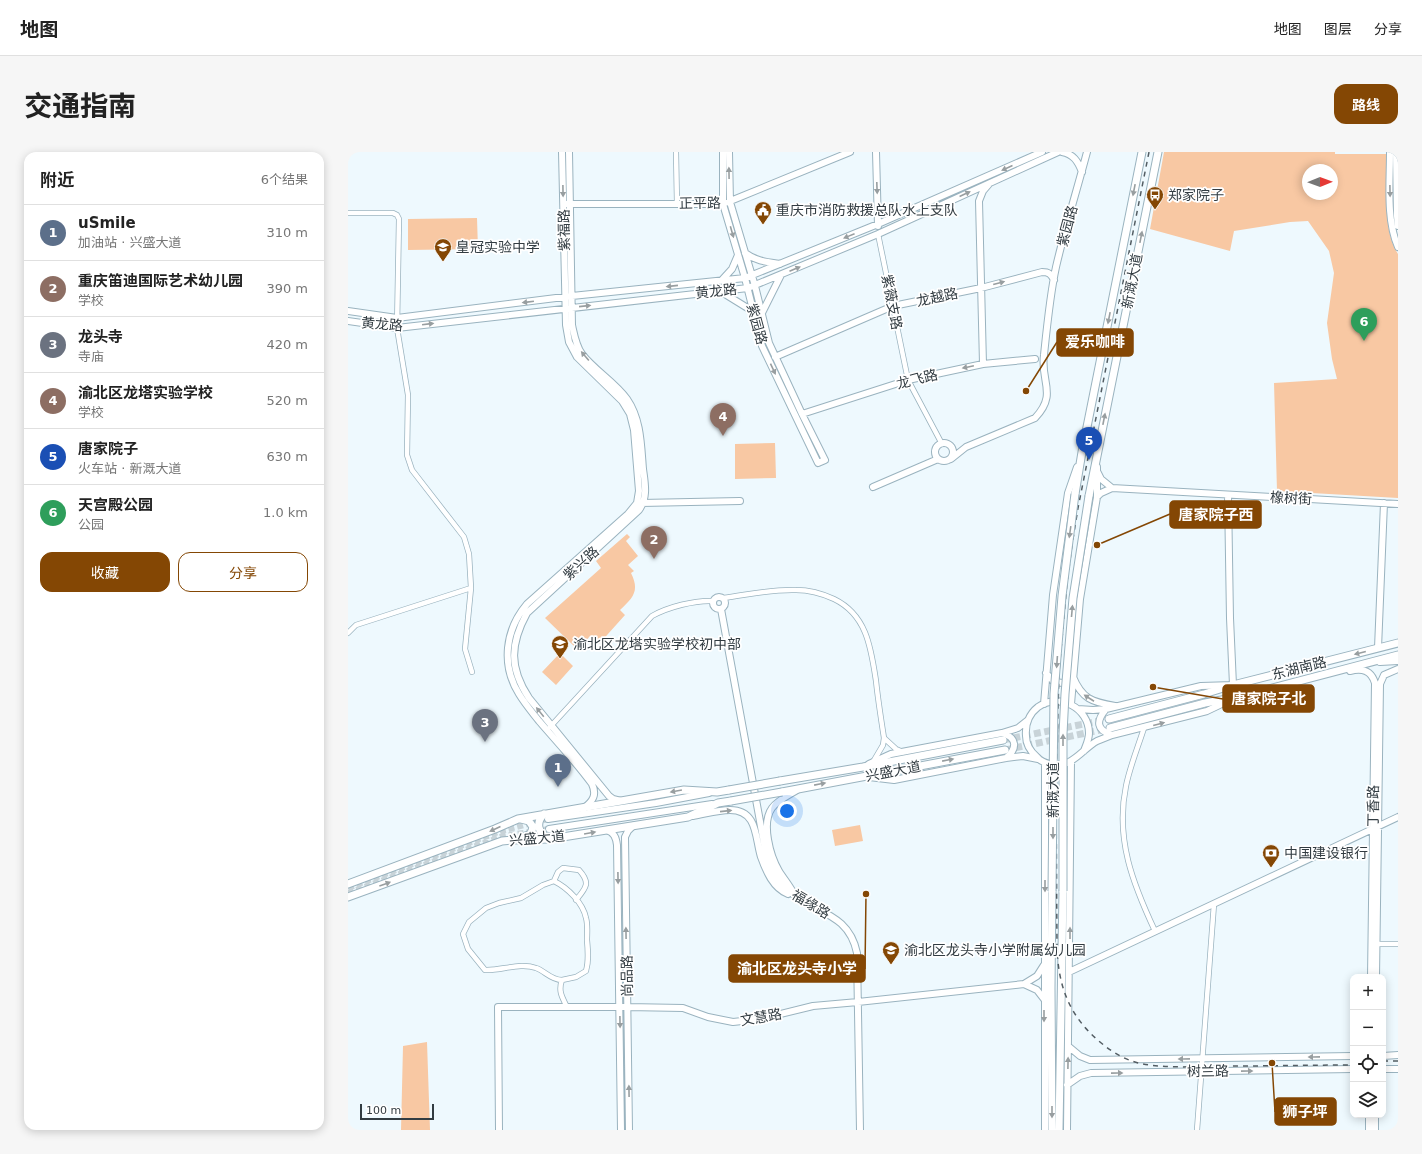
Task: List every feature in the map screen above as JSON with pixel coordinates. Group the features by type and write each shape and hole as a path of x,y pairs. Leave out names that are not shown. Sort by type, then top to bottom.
{"main road":[{"name":"新溉大道","path":"1052,1130 1051,988 1054,694 1062,596 1082,452 1142,152"},
{"name":"新溉大道","path":"1059,1130 1063,891 1063,742 1065,694 1073,598 1093,496 1097,457 1158,152"},
{"name":"东湖南路","path":"1109,719 1233,685 1397,643"},
{"name":"东湖南路","path":"1111,732 1205,703 1238,697 1398,655"},
{"name":"兴盛大道","path":"348,884 518,819 546,816 684,790 716,792 729,790 863,767 1003,737"},
{"name":"兴盛大道","path":"348,897 492,844 513,840 550,839 688,817 718,803 1005,750"},
{"path":"546,816 538,822 539,828 543,836 550,839"},
{"path":"513,840 528,836 533,830 529,821 518,819"}],"street":[{"name":"紫福路","path":"562,152 572,285 568,297"},
{"name":"紫福路","path":"569,152 567,204 569,308"},
{"path":"676,152 677,204"},
{"name":"紫园路","path":"723,152 727,203 738,254 762,346 818,463 825,460 769,343 755,286 727,203 729,152"},
{"name":"正平路","path":"567,204 727,203 850,152"},
{"name":"紫薇支路","path":"876,152 878,234 908,380 942,444"},
{"name":"黄龙路","path":"348,311 397,318 583,295 745,278 867,229 1042,152"},
{"name":"黄龙路","path":"348,321 397,328 748,288 878,234 1058,152"},
{"path":"1062,152 1071,155 1076,160 1082,172"},
{"name":"紫园路","path":"966,447 1035,418 1045,404 1047,396 1043,358 1056,268 1087,152"},
{"path":"1390,152 1391,216 1393,233 1398,247"},
{"path":"1396,152 1398,226"},
{"path":"983,364 980,201 984,191 993,181"},
{"path":"867,229 875,218 877,208"},
{"path":"348,213 393,213 397,215 399,219 397,328 408,395 407,455 412,470 464,537 469,554 470,588 465,649 472,672"},
{"path":"745,253 759,261 781,264"},
{"path":"721,281 732,269 738,254"},
{"name":"龙越路","path":"776,357 893,306 981,288 1042,272 1048,272 1052,275 1054,280"},
{"path":"762,313 781,275"},
{"path":"572,285 576,292 583,295"},
{"path":"720,291 754,312"},
{"path":"569,308 575,339 582,353 626,398 634,412 639,429 645,492 641,503 740,501"},
{"path":"1044,367 1035,359 1045,348"},
{"name":"龙飞路","path":"802,414 908,380 983,364 1035,359"},
{"path":"938,459 936,450 942,444 948,444 950,446 960,448 966,447"},
{"path":"950,446 953,454 950,459"},
{"path":"872,487 938,459 945,461 950,459 966,447"},
{"name":"新溉大道","path":"1044,704 1053,595 1068,493 1082,452"},
{"name":"新溉大道","path":"1071,704 1080,599 1097,470 1097,457"},
{"path":"1093,496 1112,488 1101,479 1097,470"},
{"name":"橡树街","path":"1112,488 1398,504"},
{"path":"1078,709 1106,709 1201,686 1233,685 1230,618 1228,495"},
{"name":"紫兴路","path":"584,808 590,803 594,796 594,788 549,728 523,690 517,674 514,656 515,642 519,628 532,607 640,510 641,503"},
{"path":"1378,648 1384,503"},
{"path":"348,633 356,625 470,588"},
{"path":"549,728 652,616 659,612 676,606 713,601 716,597 723,598 784,590 806,590 817,592 829,597 848,608 863,627 872,654 884,738 883,745 873,762"},
{"name":"福缘路","path":"723,598 725,605 721,609 766,854 773,873 784,887 796,897 841,922 849,931 855,944 857,952 860,1130"},
{"path":"713,601 715,608 721,609"},
{"path":"1373,662 1398,661"},
{"path":"1310,677 1327,676 1359,669 1369,672 1377,683 1384,675 1398,669"},
{"path":"1046,673 1054,682 1063,683 1073,675 1078,688 1087,698 1099,703 1116,707"},
{"name":"丁香路","path":"1376,974 1377,683"},
{"path":"1106,709 1101,715 1099,722 1100,728 1105,733 1144,728 1207,711 1238,697"},
{"path":"1084,751 1089,734 1088,725 1084,716 1078,709 1071,704 1060,701 1044,704 1033,712 1028,720 1025,730 1026,741 1030,751 1038,759 1045,763 1062,765 1071,762 1111,732"},
{"path":"1003,737 1028,720"},
{"name":"紫兴路","path":"549,728 613,799 623,801"},
{"path":"1144,728 1126,787 1123,816 1124,836 1131,876 1155,932"},
{"path":"863,767 891,754 1009,735 1013,740 1015,747 1012,754 1006,758"},
{"path":"884,738 896,749 903,752"},
{"path":"864,776 894,780 1006,758 1023,756 1038,759"},
{"name":"新溉大道","path":"1068,1130 1067,1085 1071,762"},
{"name":"新溉大道","path":"1045,763 1045,1130"},
{"path":"1045,796 1048,789 1053,785 1061,785 1066,788 1070,795"},
{"path":"796,897 779,870 771,852 766,827 772,808 781,800 800,788"},
{"path":"546,816 656,803 716,792"},
{"path":"549,829 718,803"},
{"path":"688,817 730,810 742,812 752,820 756,830 761,856 769,875 778,888 796,897"},
{"path":"1069,972 1398,817"},
{"name":"尚品路","path":"629,1130 625,837 633,826"},
{"name":"丁香路","path":"1371,974 1376,827"},
{"name":"尚品路","path":"607,830 612,832 616,838 617,845 622,1130"},
{"path":"554,882 558,872 563,868 579,870 584,875 586,884 585,890 576,900"},
{"path":"554,882 562,885 576,900 586,919 588,964 586,971 576,977 562,980 551,977 537,968 530,967 484,970 468,950 463,934 469,922 486,908 499,903 521,898 544,885 554,882"},
{"path":"1197,1130 1214,904"},
{"path":"1377,944 1398,944"},
{"path":"1024,984 1037,976 1044,965"},
{"path":"562,980 560,987 567,1007"},
{"path":"1024,984 1037,990 1044,999"},
{"name":"文慧路","path":"499,1130 498,1007 683,1008 708,1017 733,1022 760,1019 813,1006 1024,984"},
{"path":"1068,1046 1080,1056 1090,1060 1350,1056"},
{"path":"1386,1056 1398,1055"},
{"path":"1386,1069 1398,1068"},
{"name":"树兰路","path":"1067,1085 1080,1076 1091,1073 1350,1069"},
{"path":"1369,1118 1369,1130"},
{"path":"1374,1130 1375,1118"}],"shaded area":[{"path":"1164,152 1335,152 1335,154 1387,154 1387,219 1393,244 1398,254 1398,498 1277,491 1274,383 1337,379 1332,359 1327,323 1334,273 1329,251 1308,221 1290,222 1234,231 1230,251 1150,229"},
{"path":"477,218 478,249 408,250 408,219"},
{"path":"775,443 776,478 735,479 735,444"},
{"path":"627,534 630,537 626,541 638,556 628,565 634,571 631,573 635,585 634,594 620,610 625,615 599,644 590,636 578,650 545,618 601,568 596,561"},
{"path":"560,653 573,666 556,685 542,672"},
{"path":"860,825 863,841 835,846 832,830"},
{"path":"427,1042 430,1130 401,1130 403,1046"}],"tunnel":[{"path":"1003,740 1109,719"},
{"path":"1005,750 1110,728"},
{"path":"348,888 501,831 548,819"},
{"path":"348,893 503,836 549,829"}],"railway":[{"path":"1149,152 1078,508 1067,583 1059,672 1056,787 1057,946 1060,974 1067,999 1080,1022 1110,1050 1137,1063 1154,1066 1176,1067 1350,1065"},
{"path":"1386,1061 1398,1061"}],"place":[{"name":"郑家院子","path":"1155,210"},
{"name":"重庆市消防救援总队水上支队","path":"763,225"},
{"name":"皇冠实验中学","path":"443,262"},
{"name":"天宫殿公园","path":"1364,341"},
{"name":"爱乐咖啡","path":"1026,391"},
{"name":"渝北区龙塔实验学校","path":"723,436"},
{"name":"唐家院子","path":"1089,460"},
{"name":"唐家院子西","path":"1097,545"},
{"name":"重庆笛迪国际艺术幼儿园","path":"654,559"},
{"name":"渝北区龙塔实验学校初中部","path":"560,659"},
{"name":"唐家院子北","path":"1153,687"},
{"name":"龙头寺","path":"485,742"},
{"name":"uSmile","path":"558,787"},
{"name":"中国建设银行","path":"1271,868"},
{"name":"渝北区龙头寺小学","path":"866,894"},
{"name":"渝北区龙头寺小学附属幼儿园","path":"891,965"},
{"name":"狮子坪","path":"1272,1063"}]}
